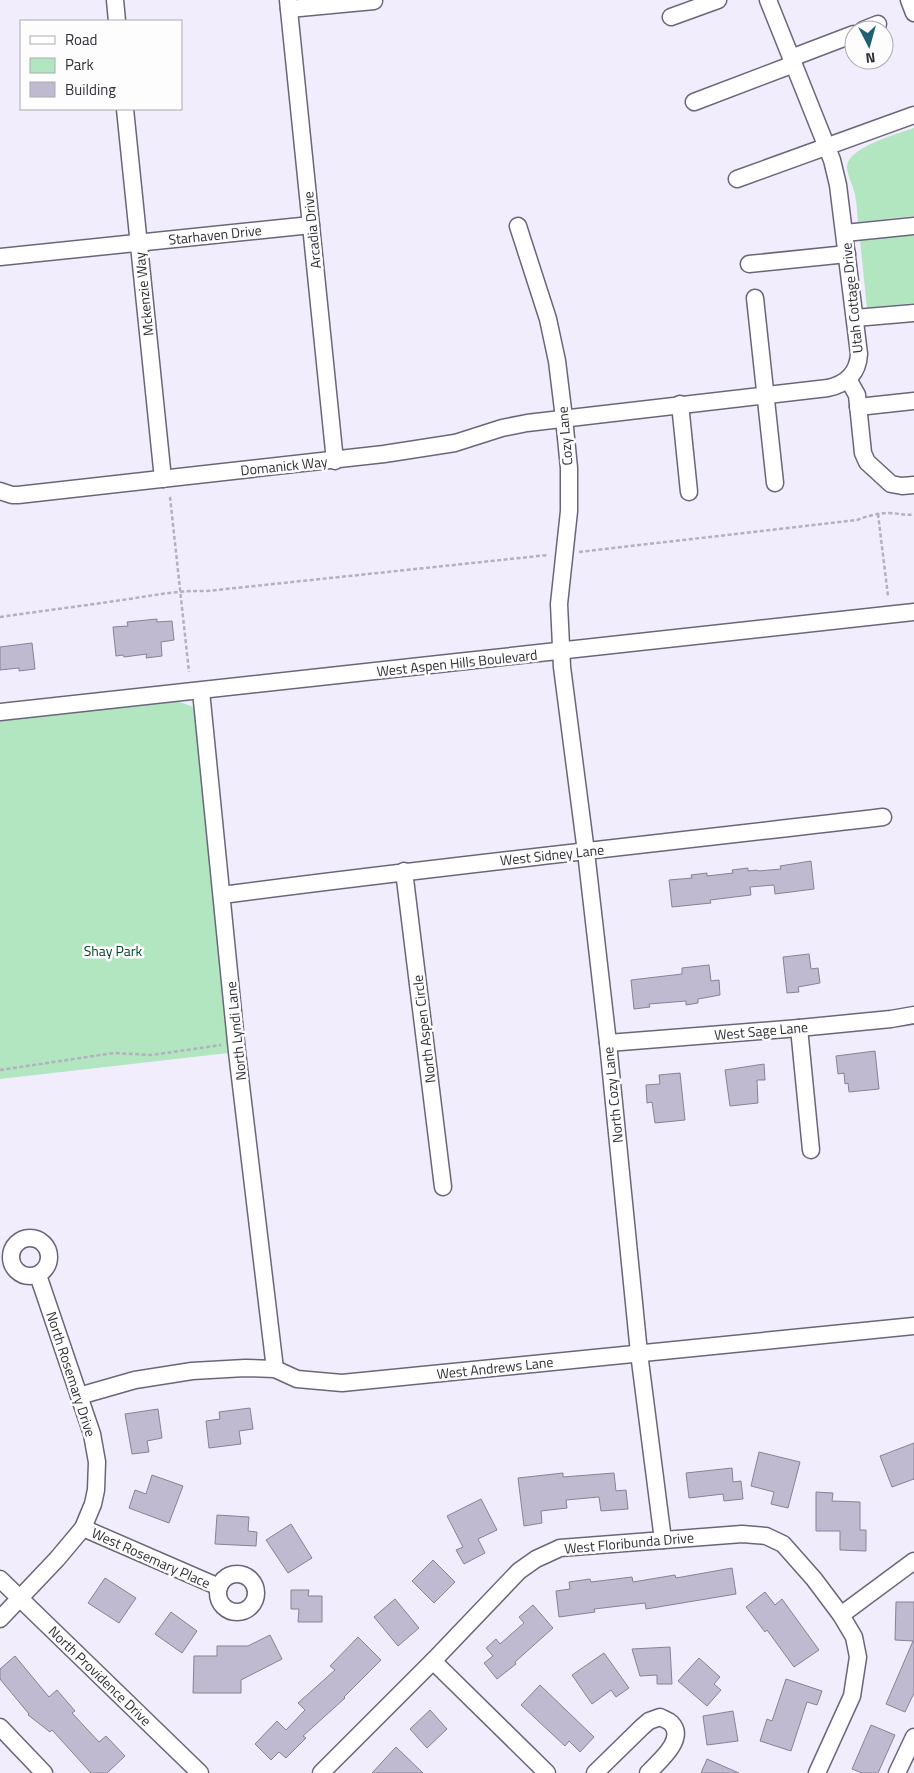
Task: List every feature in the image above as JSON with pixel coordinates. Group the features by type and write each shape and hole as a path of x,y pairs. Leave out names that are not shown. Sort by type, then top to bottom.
{"street":[{"path":"115,0 117,20"},
{"path":"671,17 718,0"},
{"name":"Utah Cottage Drive","path":"768,0 837,179 855,318 858,361 848,380"},
{"path":"909,0 914,13"},
{"path":"289,4 374,1"},
{"name":"Arcadia Drive","path":"289,4 335,461"},
{"path":"694,102 844,38"},
{"name":"Mckenzie Way","path":"126,110 163,479"},
{"path":"737,179 914,115"},
{"name":"Starhaven Drive","path":"0,257 311,225"},
{"name":"Cozy Lane","path":"518,226 548,319 557,361 564,418 570,490 559,604 560,651"},
{"path":"845,233 914,226"},
{"path":"749,264 847,254"},
{"path":"755,298 775,483"},
{"path":"855,318 914,312"},
{"path":"564,418 828,388 848,380 855,390 863,452 867,462 892,484 902,486 914,485"},
{"path":"858,407 914,401"},
{"path":"680,404 690,492"},
{"name":"Domanick Way","path":"0,491 12,495 335,461 440,446 515,425 564,418"},
{"name":"West Aspen Hills Boulevard","path":"0,712 914,612"},
{"name":"North Cozy Lane","path":"560,651 586,852 640,1353 663,1540"},
{"name":"North Lyndi Lane","path":"201,691 237,1052 276,1369"},
{"name":"West Sidney Lane","path":"222,895 404,871 586,852 883,817"},
{"name":"North Aspen Circle","path":"404,871 443,1187"},
{"name":"West Sage Lane","path":"608,1044 799,1028 914,1015"},
{"path":"799,1028 811,1150"},
{"name":"North Rosemary Drive","path":"0,1619 57,1559 83,1528 93,1504 96,1490 97,1462 92,1434 38,1275"},
{"name":"West Andrews Lane","path":"79,1396 135,1380 192,1371 245,1368 276,1369 297,1379 342,1383 914,1326"},
{"name":"West Rosemary Place","path":"83,1528 219,1587"},
{"name":"West Floribunda Drive","path":"321,1773 433,1661 519,1571 536,1559 560,1548 754,1534 774,1539 783,1544 814,1578 841,1615 854,1637 858,1658 852,1696 817,1773"},
{"path":"841,1615 914,1561"},
{"name":"North Providence Drive","path":"0,1579 200,1773"},
{"path":"433,1661 547,1773"},
{"path":"595,1773 642,1726 650,1720 660,1718 670,1722 675,1730 675,1741 669,1751 648,1773"},
{"path":"0,1727 44,1773"},
{"path":"897,1773 914,1737"}],"path":[{"path":"170,497 190,672"},
{"path":"0,617 180,591 206,591 565,553 857,520 878,514 891,513 904,516 914,514"},
{"path":"878,514 888,596"},
{"path":"0,1070 114,1053 152,1055 222,1044"}],"green space":[{"path":"914,128 914,216 858,222 855,195 847,168 849,160 874,142"},
{"path":"914,234 914,303 867,308 860,240"},
{"name":"Shay Park","path":"173,700 203,710 237,1052 0,1079 0,720"}],"building":[{"path":"157,619 157,622 172,621 174,640 161,642 162,656 146,658 147,654 124,657 123,655 116,656 113,627 128,626 127,622"},
{"path":"32,643 35,669 19,671 19,668 0,670 0,647"},
{"path":"811,861 814,889 775,894 774,885 750,887 751,895 710,900 711,903 672,907 669,880 692,878 691,875 707,873 707,876 733,873 732,870 748,868 748,871 781,869 780,866"},
{"path":"809,954 811,969 818,968 820,983 798,987 799,992 787,993 783,957"},
{"path":"709,965 711,981 719,980 720,995 698,999 698,1003 686,1005 686,1001 649,1004 650,1007 634,1009 631,980 682,974 682,968"},
{"path":"875,1051 879,1089 849,1092 848,1083 845,1084 844,1073 838,1074 836,1056"},
{"path":"764,1064 765,1080 757,1080 758,1103 730,1106 725,1070"},
{"path":"680,1073 685,1120 655,1123 652,1102 647,1103 646,1085 660,1084 659,1075"},
{"path":"250,1408 253,1429 239,1431 241,1444 209,1448 206,1421 220,1419 219,1412"},
{"path":"158,1409 162,1438 147,1441 149,1452 132,1454 125,1414"},
{"path":"914,1443 914,1479 892,1487 880,1456"},
{"path":"759,1452 800,1462 788,1508 771,1504 774,1492 751,1486"},
{"path":"732,1468 733,1482 741,1481 743,1499 724,1501 723,1494 689,1498 686,1473"},
{"path":"563,1473 563,1477 614,1473 616,1491 626,1490 628,1509 601,1511 599,1497 566,1500 567,1508 541,1511 542,1523 524,1526 518,1478"},
{"path":"152,1475 183,1486 169,1523 129,1508 135,1490 146,1494"},
{"path":"816,1492 833,1493 832,1501 860,1502 860,1530 866,1530 866,1551 840,1550 840,1531 816,1531"},
{"path":"481,1499 497,1530 478,1539 485,1553 464,1564 456,1550 463,1547 447,1516"},
{"path":"217,1515 249,1517 248,1531 257,1532 256,1546 215,1544"},
{"path":"291,1524 312,1558 288,1573 266,1540"},
{"path":"433,1560 455,1582 434,1603 412,1581"},
{"path":"732,1568 736,1594 646,1609 645,1603 594,1609 595,1612 559,1617 556,1591 570,1589 569,1582 590,1579 591,1582 632,1577 633,1582 675,1575 676,1578"},
{"path":"105,1578 136,1598 119,1623 88,1603"},
{"path":"291,1590 309,1590 308,1596 322,1596 322,1622 298,1622 299,1609 291,1609"},
{"path":"765,1592 775,1605 782,1599 819,1650 794,1667 767,1630 765,1632 746,1607"},
{"path":"395,1599 419,1628 398,1646 374,1617"},
{"path":"896,1602 914,1602 914,1693 905,1712 886,1704 913,1641 895,1640"},
{"path":"533,1605 553,1628 515,1662 516,1664 497,1679 484,1663 493,1656 486,1648 496,1639 500,1644 524,1623 519,1617"},
{"path":"171,1612 197,1631 182,1653 155,1634"},
{"path":"270,1635 282,1659 241,1680 241,1693 193,1693 194,1656 217,1656 217,1646 248,1646"},
{"path":"358,1637 381,1660 345,1698 303,1736 306,1738 286,1758 279,1752 271,1760 255,1744 277,1721 286,1730 305,1710 298,1703 335,1670 330,1666"},
{"path":"670,1647 672,1684 657,1684 657,1675 640,1676 632,1649"},
{"path":"604,1653 629,1688 616,1697 611,1690 592,1704 572,1675"},
{"path":"15,1656 49,1697 57,1690 75,1711 72,1713 99,1742 106,1736 125,1756 107,1773 91,1773 52,1730 50,1732 28,1715 0,1679 0,1669"},
{"path":"699,1658 720,1677 714,1684 721,1690 707,1706 678,1681"},
{"path":"786,1679 822,1691 817,1705 807,1702 791,1751 760,1741 767,1719 772,1721"},
{"path":"540,1685 594,1737 580,1752 569,1741 565,1746 521,1705"},
{"path":"430,1710 447,1729 427,1748 410,1729"},
{"path":"733,1711 738,1741 707,1745 703,1716"},
{"path":"871,1725 895,1735 878,1773 862,1773 852,1769"},
{"path":"396,1747 423,1773 372,1773"},
{"path":"707,1759 739,1773 701,1773"}]}
